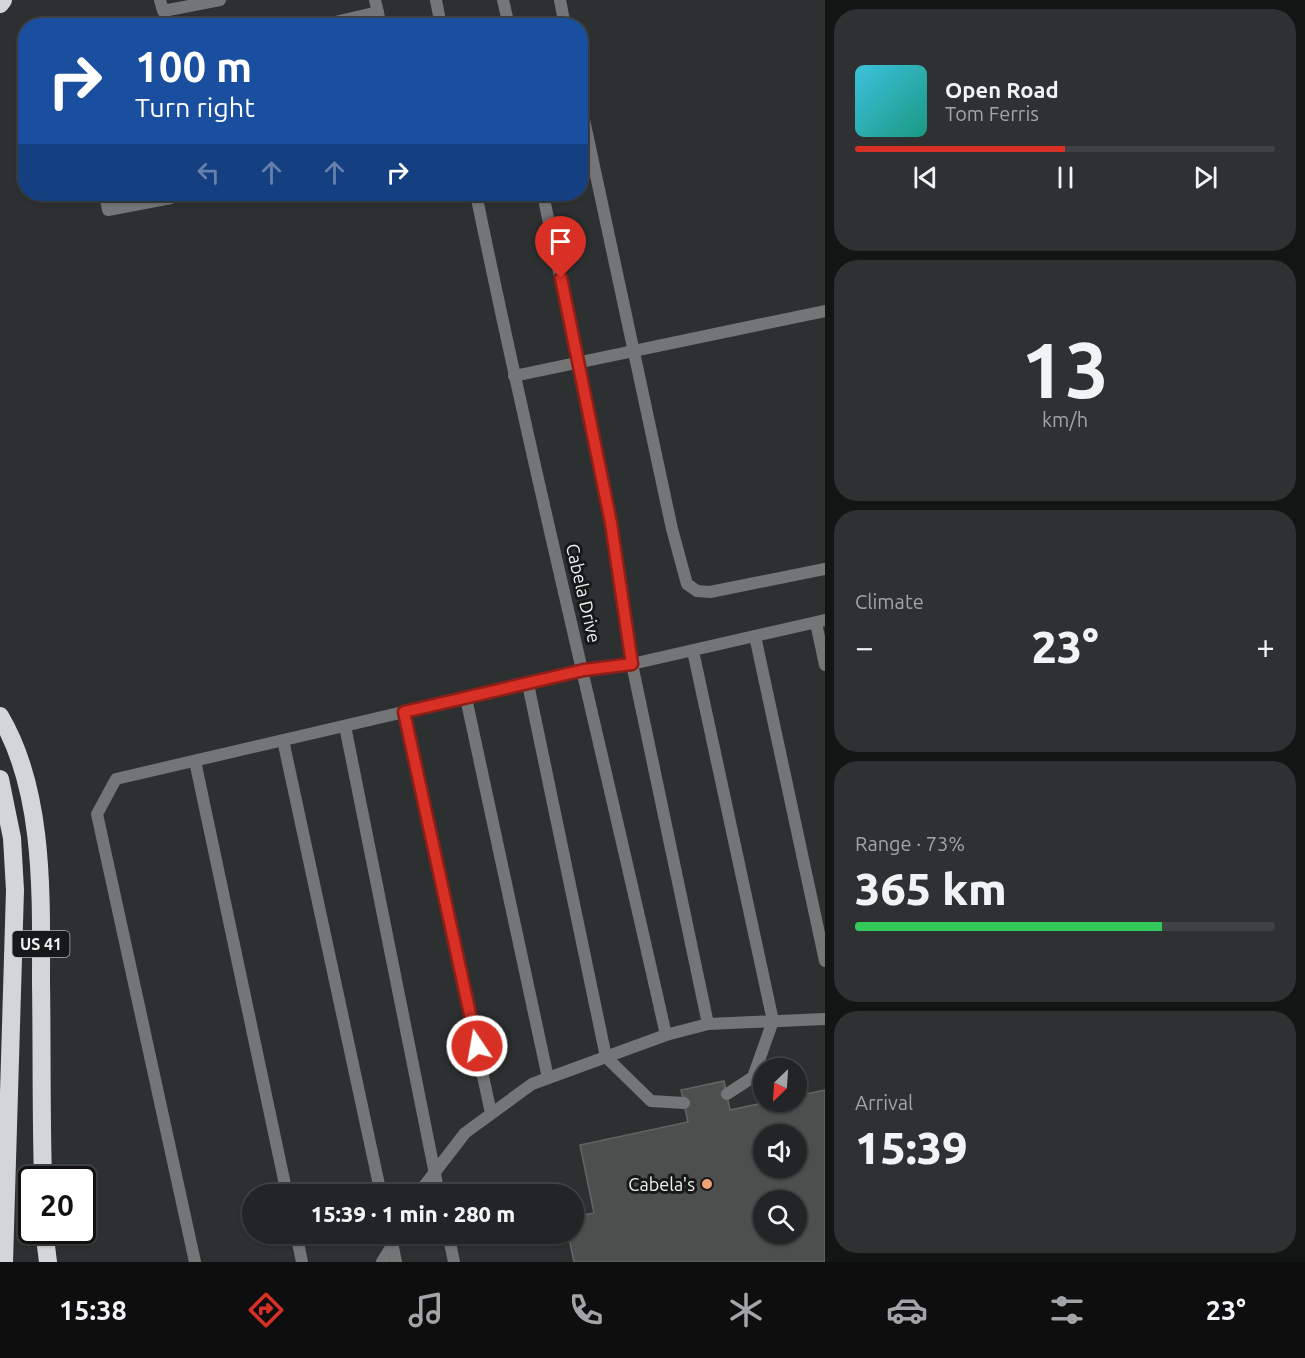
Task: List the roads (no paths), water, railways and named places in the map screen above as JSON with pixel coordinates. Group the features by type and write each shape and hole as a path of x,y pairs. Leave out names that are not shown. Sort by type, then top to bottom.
{"highway":[{"path":"0,4 3,0"},
{"name":"US 41","path":"0,716 10,732 23,770 39,864 43,1166"},
{"path":"0,779 12,838 15,890 4,1262"},
{"path":"46,1244 48,1262"}],"lane":[{"path":"161,5 220,0"},
{"path":"436,0 439,18"},
{"path":"503,0 507,18"},
{"path":"560,0 564,18"},
{"path":"342,18 377,6"},
{"path":"588,137 672,529 687,584 697,591 710,592 825,569"},
{"path":"106,201 108,210 155,201"},
{"name":"Cabela Drive","path":"477,201 514,376 584,670 666,1035"},
{"name":"Cabela Drive","path":"544,201 611,523 632,664 708,1024"},
{"path":"514,376 825,311"},
{"path":"195,1262 97,813 116,779 584,670 632,664 820,622 825,665"},
{"path":"755,636 825,961"},
{"path":"693,651 773,1021 753,1077 727,1094"},
{"path":"528,684 606,1057 651,1101 684,1103"},
{"path":"466,698 548,1078"},
{"path":"404,712 491,1113"},
{"path":"345,726 438,1184"},
{"path":"283,740 379,1184"},
{"path":"195,760 285,1184"},
{"path":"426,1184 465,1133 532,1084 666,1035 708,1024 825,1018"},
{"path":"298,1244 302,1262"},
{"path":"392,1244 396,1262"},
{"path":"382,1262 395,1244"},
{"path":"450,1244 454,1262"}],"place":[{"name":"Cabela's","path":"707,1184"}]}
